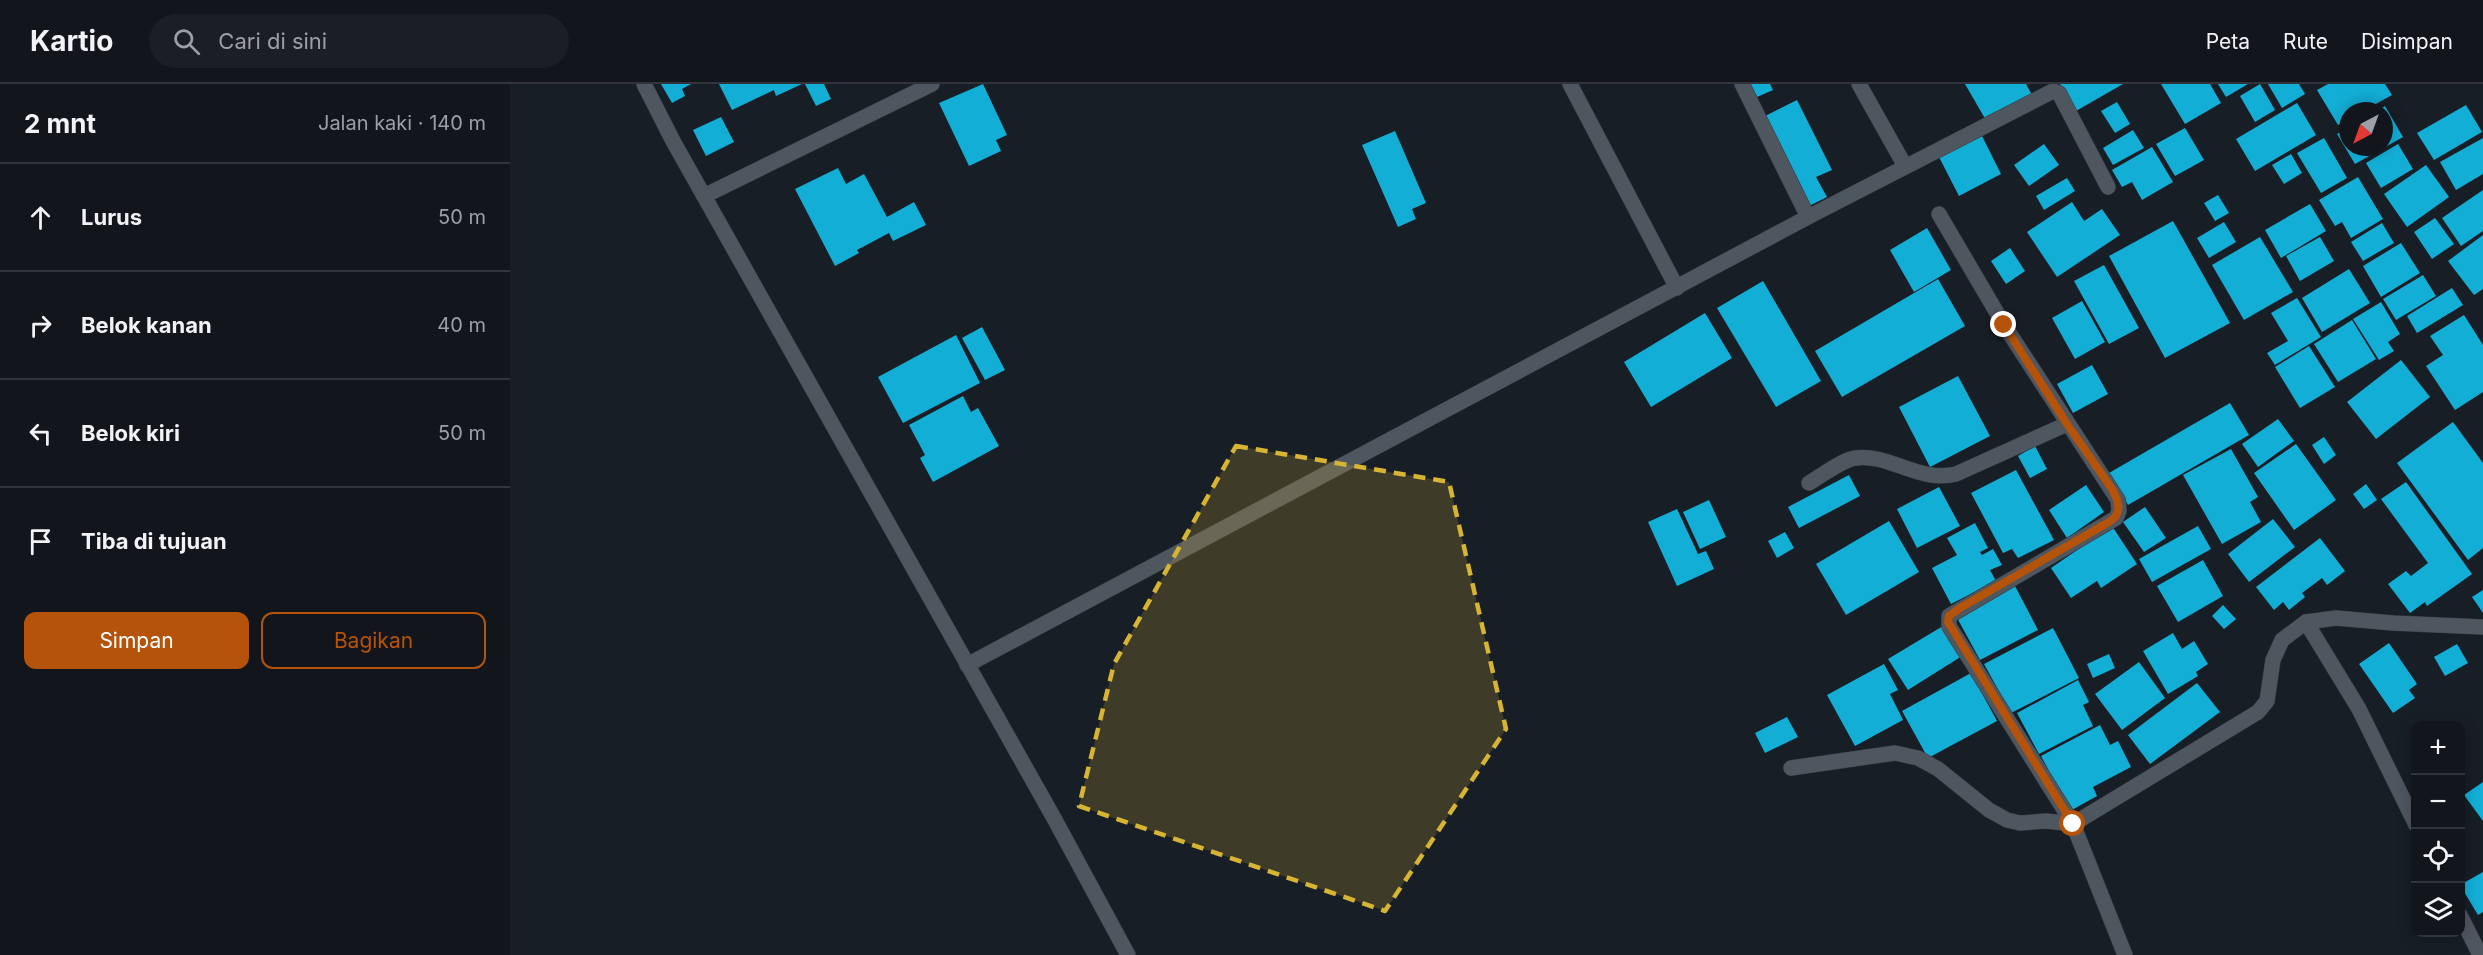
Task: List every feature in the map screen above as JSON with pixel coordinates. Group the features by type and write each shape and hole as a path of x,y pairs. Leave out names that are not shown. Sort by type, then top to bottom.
{"street":[{"path":"644,84 704,196 1055,820 1128,955"},
{"path":"704,196 932,84"},
{"path":"1570,84 1677,288"},
{"path":"1742,84 1808,217"},
{"path":"1859,84 1905,166"},
{"path":"967,665 1808,217 2053,91 2059,93 2108,187"},
{"path":"1939,214 2067,424 2118,501 2119,511 2116,518 1960,608 1949,616 1948,622 2073,824 2124,955"},
{"path":"1809,483 1853,459 1869,458 1940,478 1956,474 2067,424"},
{"path":"1791,768 1895,753 1918,758 1938,769 1989,810 2007,820 2020,823 2046,821 2073,824 2258,712 2267,701 2272,660 2282,640 2306,622 2336,618 2384,623 2483,627"},
{"path":"2306,622 2359,709 2411,817"},
{"path":"2465,925 2480,955"}],"highlighted area":[{"path":"1236,446 1449,482 1506,729 1385,911 1079,806 1114,664"}],"building":[{"path":"661,84 691,84 682,89 685,96 672,103"},
{"path":"719,84 802,84 776,96 774,90 732,110"},
{"path":"805,84 824,84 831,99 816,106"},
{"path":"983,84 1007,135 996,140 1001,151 969,166 939,103"},
{"path":"1750,84 1770,84 1773,90 1757,97"},
{"path":"1965,84 2026,84 2032,95 1987,122"},
{"path":"2060,84 2123,84 2076,111"},
{"path":"2161,84 2210,84 2221,103 2185,124"},
{"path":"2218,84 2248,84 2226,97"},
{"path":"2260,84 2275,110 2255,122 2240,96"},
{"path":"2268,84 2299,84 2305,94 2282,108"},
{"path":"2328,84 2385,84 2392,95 2379,102 2339,102 2338,125 2317,90"},
{"path":"1797,100 1832,170 1816,177 1827,197 1809,206 1765,116"},
{"path":"2117,102 2130,124 2115,133 2101,111"},
{"path":"2297,103 2316,135 2255,171 2236,139"},
{"path":"2466,105 2482,132 2434,160 2417,133"},
{"path":"721,117 734,142 706,156 693,130"},
{"path":"2393,120 2403,137 2393,143"},
{"path":"2185,128 2204,160 2175,176 2156,144"},
{"path":"2133,130 2144,148 2113,165 2103,148"},
{"path":"1395,131 1426,203 1412,209 1416,219 1398,227 1362,145"},
{"path":"1982,136 2001,174 1959,196 1939,157"},
{"path":"2324,138 2347,178 2321,193 2297,153"},
{"path":"2483,138 2483,174 2456,190 2440,162"},
{"path":"2044,144 2059,165 2029,186 2014,165"},
{"path":"2398,144 2413,169 2381,188 2366,163 2378,156 2393,156 2393,147"},
{"path":"2152,147 2173,182 2142,200 2132,182 2122,187 2112,170"},
{"path":"2291,154 2302,173 2284,184 2272,165"},
{"path":"2350,156 2369,156 2355,164"},
{"path":"2426,165 2449,197 2407,227 2384,194"},
{"path":"838,168 846,184 864,174 887,217 914,202 926,225 893,241 889,233 857,250 859,253 835,266 795,189"},
{"path":"2358,177 2383,219 2351,238 2342,222 2335,226 2319,200"},
{"path":"2067,178 2075,191 2044,210 2036,196"},
{"path":"2483,190 2483,231 2461,246 2442,218"},
{"path":"2218,195 2229,213 2215,221 2204,203"},
{"path":"2072,202 2084,221 2102,209 2120,235 2057,277 2027,232"},
{"path":"2310,204 2326,231 2281,258 2265,230"},
{"path":"2435,218 2454,244 2432,259 2414,232"},
{"path":"2173,221 2230,323 2165,358 2109,256"},
{"path":"2224,222 2236,242 2209,258 2197,238"},
{"path":"2382,223 2394,243 2363,261 2351,242"},
{"path":"1927,228 1951,270 1914,292 1890,250"},
{"path":"2483,235 2483,289 2474,295 2448,261"},
{"path":"2260,237 2293,292 2244,320 2212,265"},
{"path":"2320,237 2334,261 2300,281 2286,256"},
{"path":"2401,243 2420,273 2381,297 2363,266"},
{"path":"2010,248 2025,271 2006,284 1991,261"},
{"path":"2104,265 2139,328 2109,344 2074,281"},
{"path":"2349,269 2370,303 2322,332 2302,298"},
{"path":"2423,275 2436,296 2396,320 2383,299"},
{"path":"1938,279 1965,326 1842,397 1815,351"},
{"path":"1763,281 1821,381 1776,407 1717,308"},
{"path":"2452,288 2463,305 2417,333 2407,316"},
{"path":"2297,298 2321,337 2275,365 2267,353 2288,341 2271,313"},
{"path":"2082,301 2105,342 2075,359 2052,318"},
{"path":"2381,302 2400,334 2388,342 2394,351 2379,360 2353,319"},
{"path":"1705,313 1732,358 1651,407 1624,362"},
{"path":"2464,315 2483,345 2483,392 2455,410 2426,366 2443,355 2430,336"},
{"path":"2352,320 2376,359 2338,382 2314,344"},
{"path":"982,327 1005,370 985,380 962,338"},
{"path":"956,335 980,383 903,423 878,377"},
{"path":"2309,346 2335,387 2300,408 2275,367"},
{"path":"2401,360 2430,397 2376,439 2347,402"},
{"path":"2092,365 2108,394 2073,413 2057,384"},
{"path":"1958,376 1990,436 1930,467 1899,407"},
{"path":"963,396 971,412 978,408 999,446 933,482 920,458 925,455 909,425"},
{"path":"2230,403 2249,435 2128,505 2109,473"},
{"path":"2278,419 2294,441 2258,467 2242,444"},
{"path":"2453,422 2483,463 2483,548 2468,560 2397,463"},
{"path":"2324,437 2336,455 2324,464 2312,445"},
{"path":"2296,444 2336,500 2294,530 2254,473"},
{"path":"2035,446 2047,469 2030,478 2018,456"},
{"path":"2231,449 2258,497 2250,502 2261,522 2222,544 2183,475"},
{"path":"2016,470 2054,540 2018,558 2012,549 2003,553 1971,493"},
{"path":"1849,475 1860,496 1799,528 1788,507"},
{"path":"2406,482 2472,574 2427,606 2425,602 2410,613 2388,584 2406,571 2411,576 2428,563 2381,499"},
{"path":"2366,484 2377,500 2364,509 2353,494"},
{"path":"2086,485 2104,512 2067,538 2049,510"},
{"path":"1939,487 1960,526 1917,548 1897,509"},
{"path":"1709,500 1726,537 1700,549 1683,512"},
{"path":"2145,507 2166,538 2144,552 2123,522"},
{"path":"1677,509 1698,554 1706,551 1714,569 1677,586 1648,522"},
{"path":"2273,519 2295,547 2249,582 2228,554"},
{"path":"1889,521 1919,572 1846,615 1816,564"},
{"path":"1975,523 1988,548 1980,552 1982,555 1993,549 2002,565 1990,570 1996,581 1951,604 1932,568 1957,555 1947,538"},
{"path":"2112,526 2137,564 2101,588 2097,581 2071,598 2051,568"},
{"path":"2198,526 2211,549 2152,582 2139,559"},
{"path":"1785,532 1794,548 1777,558 1768,541"},
{"path":"2320,538 2345,571 2327,585 2322,578 2302,593 2305,597 2289,610 2283,602 2274,610 2256,587"},
{"path":"2203,560 2223,596 2178,622 2157,586"},
{"path":"2015,586 2038,630 1980,660 1956,616"},
{"path":"2483,590 2483,613 2472,597"},
{"path":"2223,605 2236,619 2224,629 2212,616"},
{"path":"1943,626 1962,656 1908,690 1888,659"},
{"path":"2053,628 2079,678 2011,713 1984,664"},
{"path":"2173,633 2182,649 2194,641 2208,664 2196,672 2198,676 2168,694 2143,651"},
{"path":"2389,643 2417,684 2409,690 2415,698 2393,713 2359,664"},
{"path":"2457,644 2468,663 2445,676 2434,657"},
{"path":"2109,654 2115,668 2093,678 2087,664"},
{"path":"2139,662 2165,698 2122,730 2095,694"},
{"path":"1884,664 1898,690 1890,694 1903,720 1855,746 1827,695"},
{"path":"1971,673 1997,721 1928,758 1902,711"},
{"path":"2078,680 2089,702 2083,705 2093,726 2039,754 2017,713"},
{"path":"2197,683 2220,712 2150,764 2128,735"},
{"path":"1787,717 1798,737 1765,753 1755,733"},
{"path":"2100,725 2110,745 2118,741 2131,767 2093,787 2097,796 2070,811 2041,756"},
{"path":"2483,782 2483,821 2465,796"},
{"path":"2483,872 2483,912 2478,915 2465,893 2465,882"}],"route":[{"path":"2004,325 2067,424 2112,489 2118,501 2119,511 2116,518 1960,608 1949,616 1948,622 2073,824"}]}
